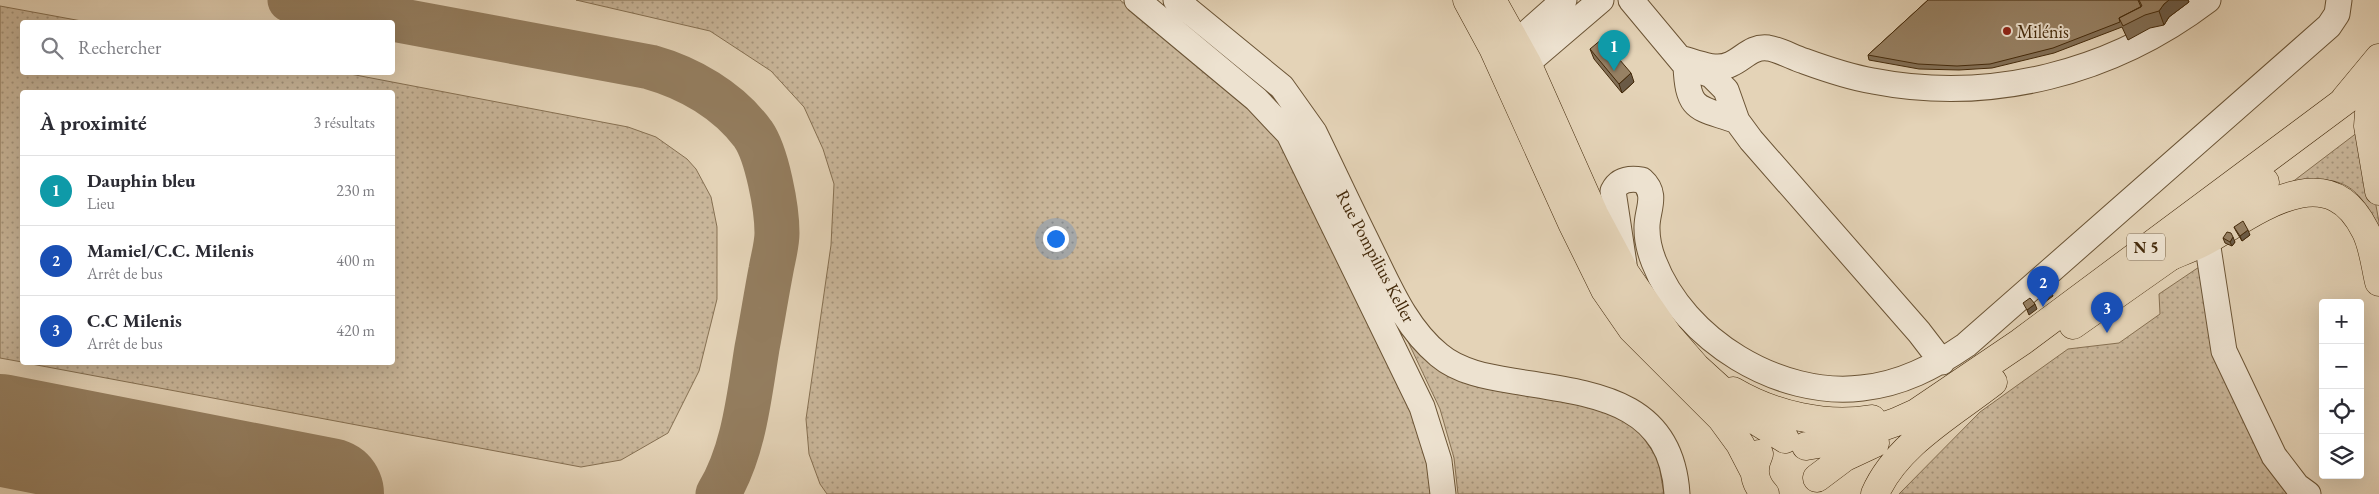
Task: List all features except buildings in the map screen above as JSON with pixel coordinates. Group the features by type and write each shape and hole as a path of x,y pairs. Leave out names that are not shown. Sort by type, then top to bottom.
{"main road":[{"path":"1467,0 1513,61 1626,274 1668,335 1696,368 1753,419 1796,442 1814,455 1818,466 1812,489"},
{"path":"1492,0 1572,224 1605,290 1632,329 1721,418 1740,444 1760,482"},
{"path":"2379,58 2365,98 2379,192"},
{"name":"N 5","path":"1812,489 1845,457 1930,419 1999,377 2171,256 2365,98 2379,75"},
{"name":"N 5","path":"1796,442 1848,439 1916,413 2021,342 2365,98"},
{"path":"2171,256 2207,241 2267,204 2289,196 2323,192 2343,203 2358,217 2366,231 2379,282"},
{"path":"1696,368 1759,403 1792,415 1827,422 1864,421 1882,418 1946,393"},
{"path":"1875,494 1881,480 1907,449 1999,377"},
{"path":"1760,482 1758,455 1763,449 1769,444 1796,442"}],"street":[{"path":"1136,0 1256,99 1289,134 1422,408 1439,461 1443,494"},
{"name":"Rue Pompilius Keller","path":"1176,0 1282,87 1300,110 1314,132 1400,309 1426,344 1440,356 1463,369 1490,377 1575,392 1626,408 1648,422 1665,442 1676,470 1677,494"},
{"path":"1513,61 1564,0"},
{"path":"1513,61 1601,0"},
{"path":"1631,0 1683,62 1691,99 1707,112 1737,121 1751,140 1942,362"},
{"path":"1683,62 1725,66 1753,50 1768,48 1827,70 1872,81 1924,88 1993,87 2053,77 2114,56 2179,22 2208,0"},
{"path":"1626,274 1613,191 1616,185 1624,180 1642,180 1650,191 1652,205 1646,227 1654,263 1671,295 1694,323 1711,339 1760,370 1800,384 1829,388 1861,388 1897,381 1942,362 1966,345 2052,272 2080,245 2329,26 2337,14 2339,0"},
{"path":"2207,241 2224,352 2274,456 2297,486 2308,494"}],"shaded area":[{"path":"576,0 1120,0 1226,86 1270,127 1293,162 1419,415 1433,494 827,494 820,484 809,454 806,419 831,245 834,184 823,149 804,107 771,71 710,31"},
{"path":"0,6 76,20 20,20 20,75 355,75 628,127 656,137 687,159 696,169 711,197 717,227 717,299 699,371 668,433 621,460 581,467 37,365 395,365 395,90 20,90 20,362 0,358"},
{"path":"2362,129 2379,222 2379,235 2373,218 2365,204 2356,193 2346,186 2334,181 2321,180 2305,181 2287,186"},
{"path":"2205,263 2210,320 2290,494 1899,494 1980,412 2068,349 2119,343 2160,314 2159,294"},
{"path":"1402,329 1491,389 1585,406 1617,417 1637,429 1658,459 1664,494 1458,494 1454,458 1440,409"}],"taxiway":[{"path":"290,0 650,67 679,77 707,92 743,122 753,134 763,154 775,210 777,238 740,442 727,477 718,494"}],"runway":[{"path":"0,430 328,494"}],"place":[{"name":"Milénis","path":"2007,31"},
{"name":"Dauphin bleu","path":"1614,71"},
{"name":"Mamiel/C.C. Milenis","path":"2043,307"},
{"name":"C.C Milenis","path":"2107,333"}]}
